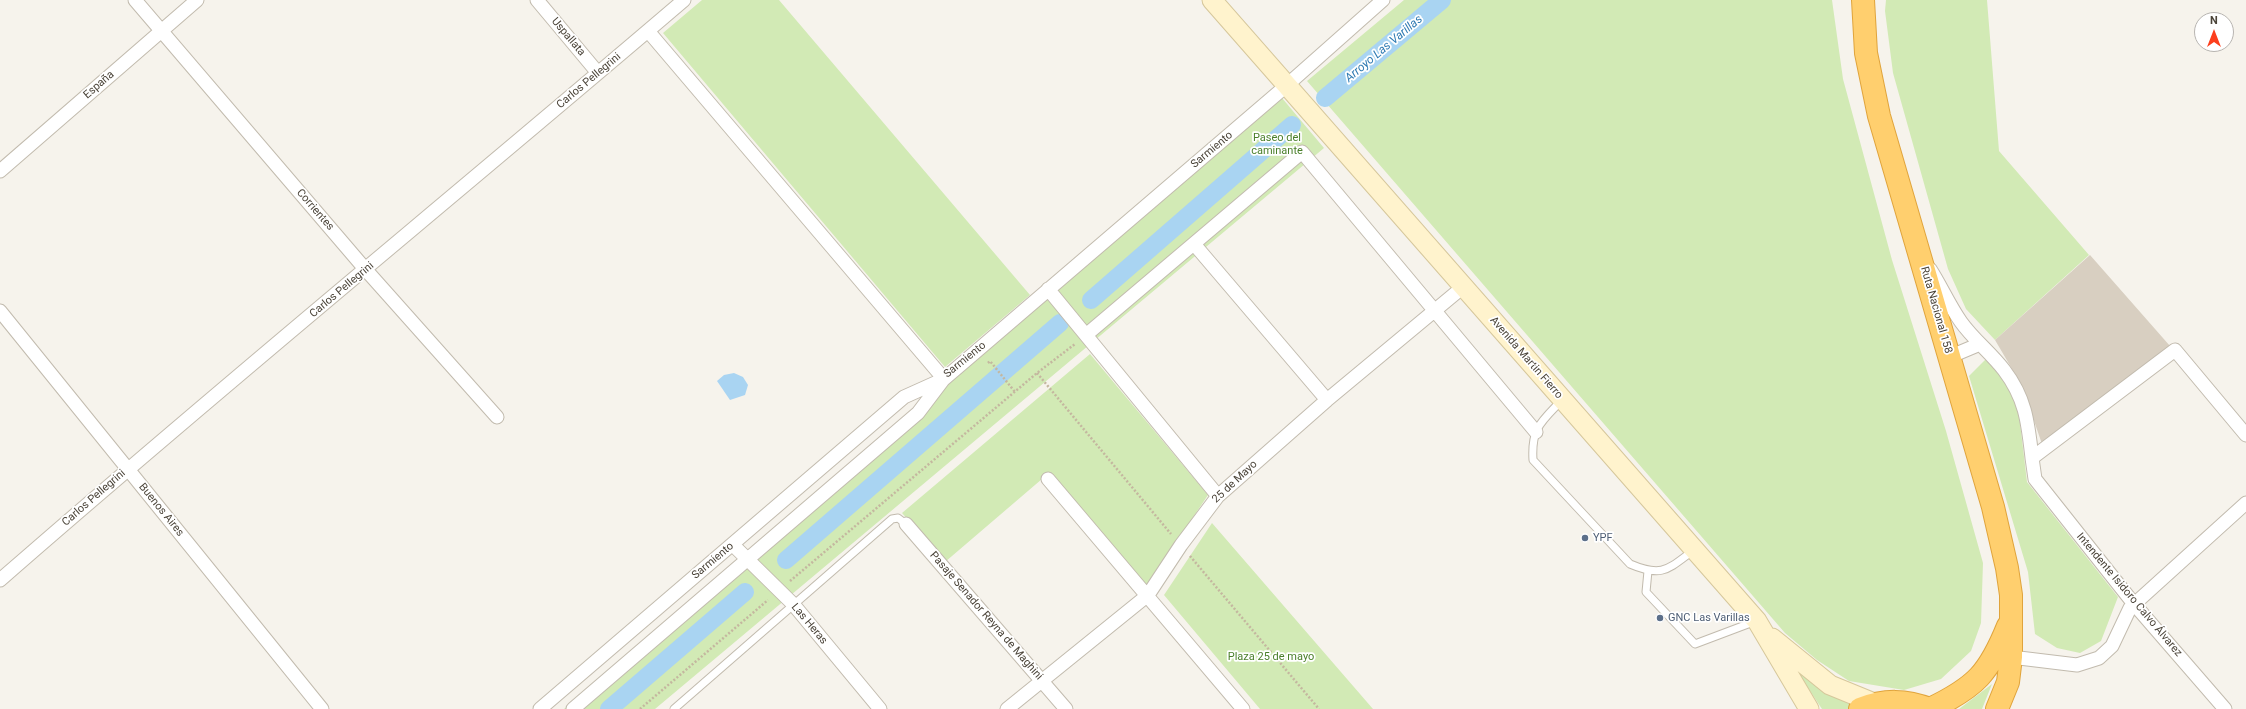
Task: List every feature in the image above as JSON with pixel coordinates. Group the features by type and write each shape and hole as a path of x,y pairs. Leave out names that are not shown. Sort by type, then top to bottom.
{"highway":[{"name":"Ruta Nacional 158","path":"1864,0 1866,53 1879,116 1920,251 1993,507 2007,568 2011,596 2011,657 2008,682 1997,709"},
{"name":"Ruta Nacional 158","path":"1930,709 1968,688 1986,671 1998,650 2011,620"},
{"path":"1867,706 1899,701 1912,702 1930,709"}],"main road":[{"name":"Avenida Martin Fierro","path":"1212,0 1760,626 1830,685 1867,706"},
{"name":"Avenida Martin Fierro","path":"1760,626 1809,709"}],"street":[{"name":"Corrientes","path":"135,0 366,270 497,417"},
{"name":"España","path":"0,171 198,0"},
{"name":"Uspallata","path":"537,0 598,73"},
{"name":"Carlos Pellegrini","path":"0,580 128,468 366,270 684,0"},
{"name":"Sarmiento","path":"540,709 904,397 944,379 1286,86 1383,0"},
{"path":"573,709 918,413 944,379 648,31"},
{"path":"1086,335 1302,152 1536,432"},
{"path":"1194,244 1327,400"},
{"path":"1920,251 1949,305 1980,344 2003,369 2016,389 2027,417 2032,458"},
{"name":"25 de Mayo","path":"1007,709 1148,595 1180,545 1218,496 1327,400 1463,287"},
{"path":"1048,289 1218,496"},
{"name":"Buenos Aires","path":"0,311 322,709"},
{"path":"1949,357 1980,344"},
{"path":"2032,458 2175,350 2246,435"},
{"name":"Intendente Isidoro Calvo Álvarez","path":"2032,458 2035,479 2134,604 2225,709"},
{"path":"1048,479 1148,595 1243,709"},
{"path":"2011,657 2077,665 2099,658 2112,646 2130,608 2246,503"},
{"name":"Pasaje Senador Reyna de Maghini","path":"906,524 1066,709"},
{"name":"Las Heras","path":"732,545 793,604 880,709"}],"lane":[{"path":"1562,400 1538,426 1532,442 1533,460 1630,564 1648,571 1667,570 1694,550"},
{"path":"674,709 892,519 898,518 906,524"},
{"path":"1648,571 1646,592 1695,644 1760,626"}],"path":[{"path":"640,709 1015,392 1086,335"},
{"path":"997,371 1015,392"}],"green space":[{"path":"702,0 779,0 1030,295 945,367 663,33"},
{"path":"1404,0 1832,0 1843,79 1892,260 1946,431 1983,563 1981,623 1971,651 1941,679 1904,690 1849,681 1817,660 1785,633 1307,81"},
{"path":"1886,0 1987,0 1999,151 2089,255 1995,340 1966,309 1948,269 1893,73 1885,11"},
{"name":"Paseo del caminante","path":"1282,98 1324,148 655,709 564,709"},
{"path":"1090,354 1208,495 1147,586 1049,473 945,562 902,513"},
{"path":"1986,359 2005,380 2018,406 2027,482 2118,597 2101,641 2080,653 2057,648 2035,634 2028,572 1969,376"},
{"name":"Plaza 25 de mayo","path":"1212,523 1373,709 1260,709 1164,595"},
{"path":"1794,667 1822,690 1837,697 1856,702 1848,709 1822,709"},
{"path":"1992,684 1982,709 1959,709"}],"water":[{"path":"734,373 743,377 748,385 745,395 730,400 717,381 724,375"}],"building":[{"path":"2090,255 2170,346 2042,444 2022,386 1995,340"}],"waterway":[{"name":"Arroyo Las Varillas","path":"1325,98 1442,0"},
{"path":"1091,300 1292,125"},
{"path":"786,560 1060,323"},
{"path":"609,709 745,592"}],"place":[{"name":"YPF","path":"1585,538"},
{"name":"GNC Las Varillas","path":"1660,618"}]}
